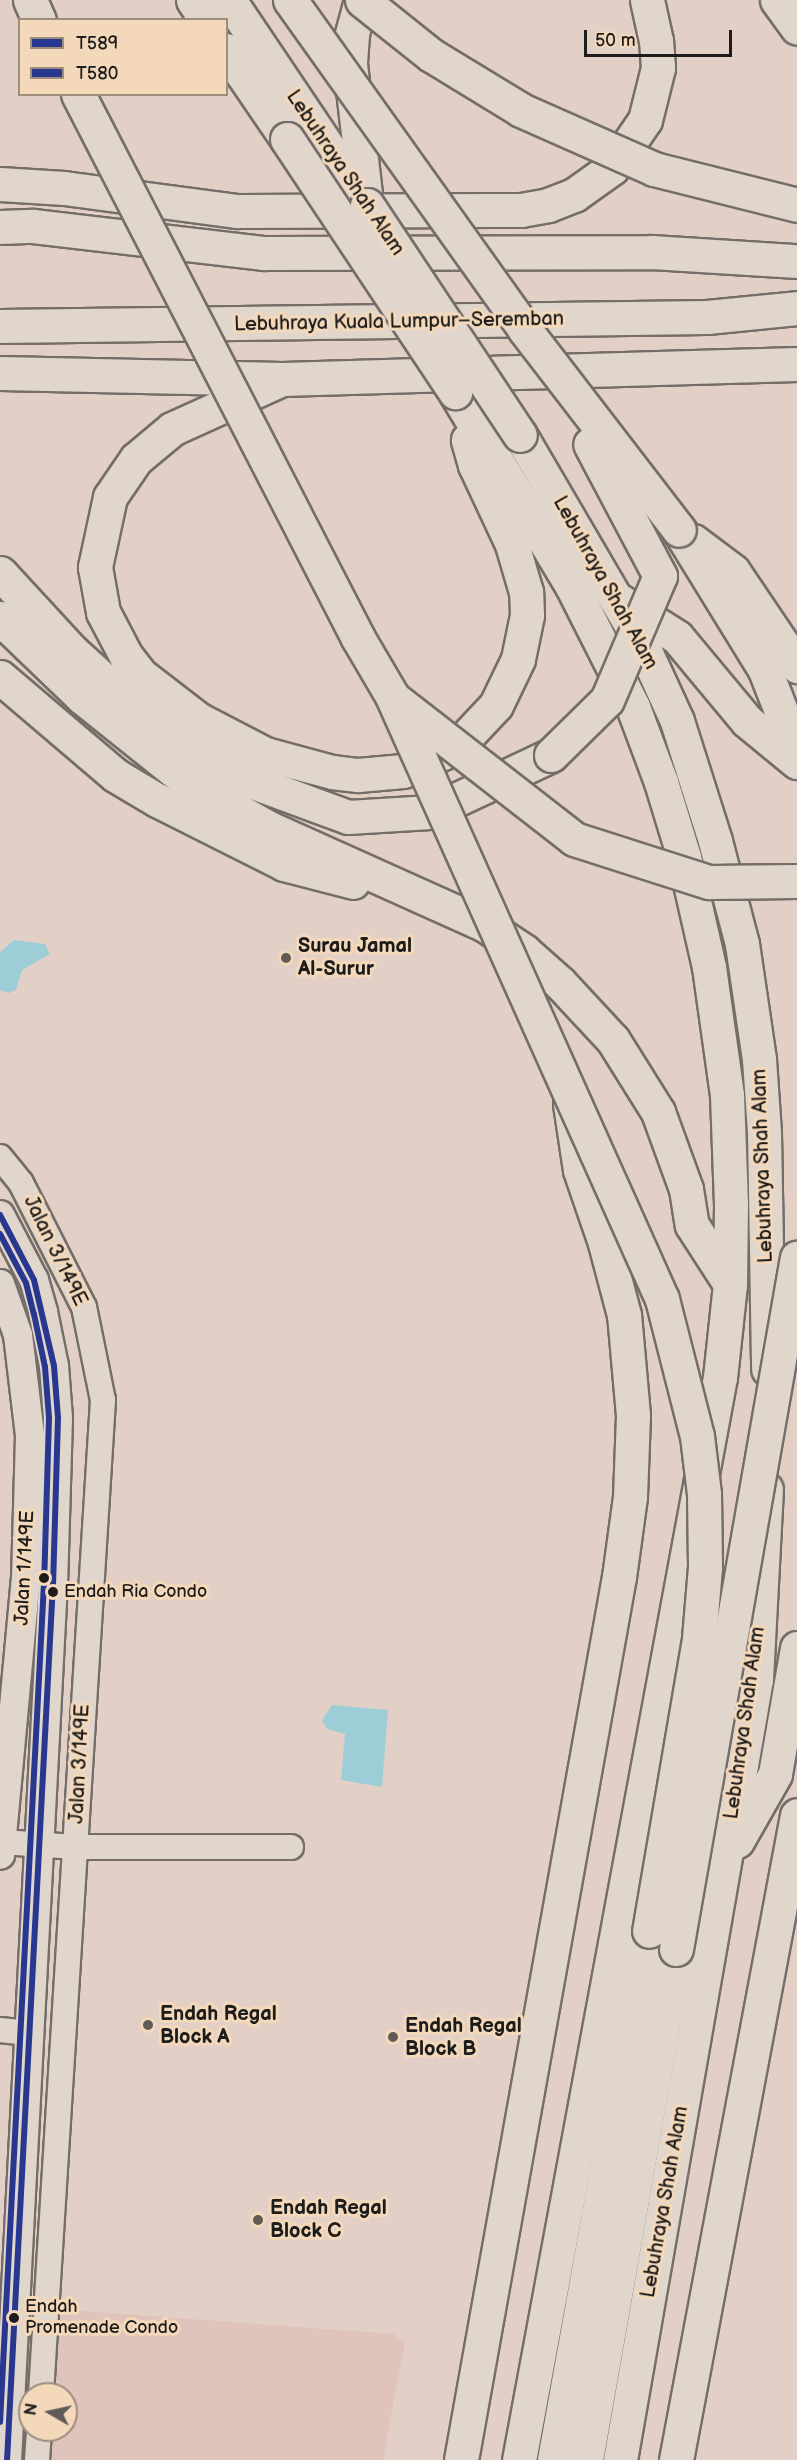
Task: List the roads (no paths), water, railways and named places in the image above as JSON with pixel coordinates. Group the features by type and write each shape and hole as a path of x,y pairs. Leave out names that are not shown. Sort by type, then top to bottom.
{"highway":[{"path":"30,0 38,18"},
{"path":"193,0 205,18"},
{"name":"Lebuhraya Shah Alam","path":"229,0 520,435 619,600 677,721 697,776 742,944 759,1059 769,1333 765,1530 756,1679 726,1863 620,2460"},
{"path":"290,0 525,330 679,531 765,670 797,752"},
{"path":"367,205 350,64 352,34 362,0 432,55 521,110 654,169 797,205"},
{"path":"0,184 64,188 248,212 521,210 548,205 574,195 605,174 628,149 645,120 658,68 656,41 646,0"},
{"path":"777,0 797,28"},
{"name":"Lebuhraya Shah Alam","path":"228,53 455,392 572,586 633,707 684,857 709,967 727,1095 730,1284 720,1377 519,2460"},
{"path":"79,96 358,638 392,696 539,1021 569,1099 662,1299 691,1402 704,1494 705,1567 699,1640 554,2460"},
{"path":"0,227 33,226 264,252 652,252 797,261"},
{"name":"Lebuhraya Kuala Lumpur–Seremban","path":"0,326 695,317 797,308"},
{"path":"0,573 72,651 148,720 242,778 348,817 430,812 551,755 607,700 660,576 622,498 525,330"},
{"path":"0,373 282,379 782,364 797,382"},
{"path":"282,379 200,414 153,443 121,476 110,497 98,543 97,593 126,656 160,691 219,732 285,760 358,775 403,771 445,752 465,738 496,705 508,684 527,615 520,570 475,465 455,392"},
{"path":"679,531 733,571 797,666"},
{"path":"619,600 677,637 747,721 797,762"},
{"path":"0,618 82,697 192,785 267,827 485,925 524,951 589,1011 613,1040 658,1112 686,1189 692,1225 730,1284"},
{"path":"0,677 115,775 218,833 284,864 420,895"},
{"path":"392,696 574,839 709,882 797,881"},
{"path":"461,2460 619,1577 630,1497 633,1415 624,1316 605,1243 580,1170 569,1099"},
{"path":"586,2460 797,1257"},
{"path":"726,1863 775,1774 797,1648"},
{"path":"676,2460 797,1815"}],"street":[{"name":"Jalan 3/149E","path":"0,1157 21,1183 84,1306 103,1400 42,2382"},
{"name":"Jalan 1/149E","path":"0,1215 34,1280 54,1366 58,1418 31,2033 7,2460"},
{"name":"Jalan 1/149E","path":"0,1284 18,1335 30,1436 26,1577 0,1849"},
{"path":"0,1849 39,1845 291,1847"},
{"path":"0,2030 31,2033"},
{"path":"37,2460 38,2442"}],"water":[{"path":"14,940 45,944 50,954 22,970 16,990 9,993 0,990 0,952"},
{"path":"332,1705 388,1710 382,1787 341,1780 345,1734 327,1729 322,1720"}],"place":[{"name":"Surau Jamal Al-Surur","path":"286,958"},
{"name":"Endah Ria Condo","path":"53,1592"},
{"name":"Endah Regal Block A","path":"148,2025"},
{"name":"Endah Regal Block B","path":"393,2037"},
{"name":"Endah Regal Block C","path":"258,2220"},
{"name":"Endah Promenade Condo","path":"14,2318"}]}
